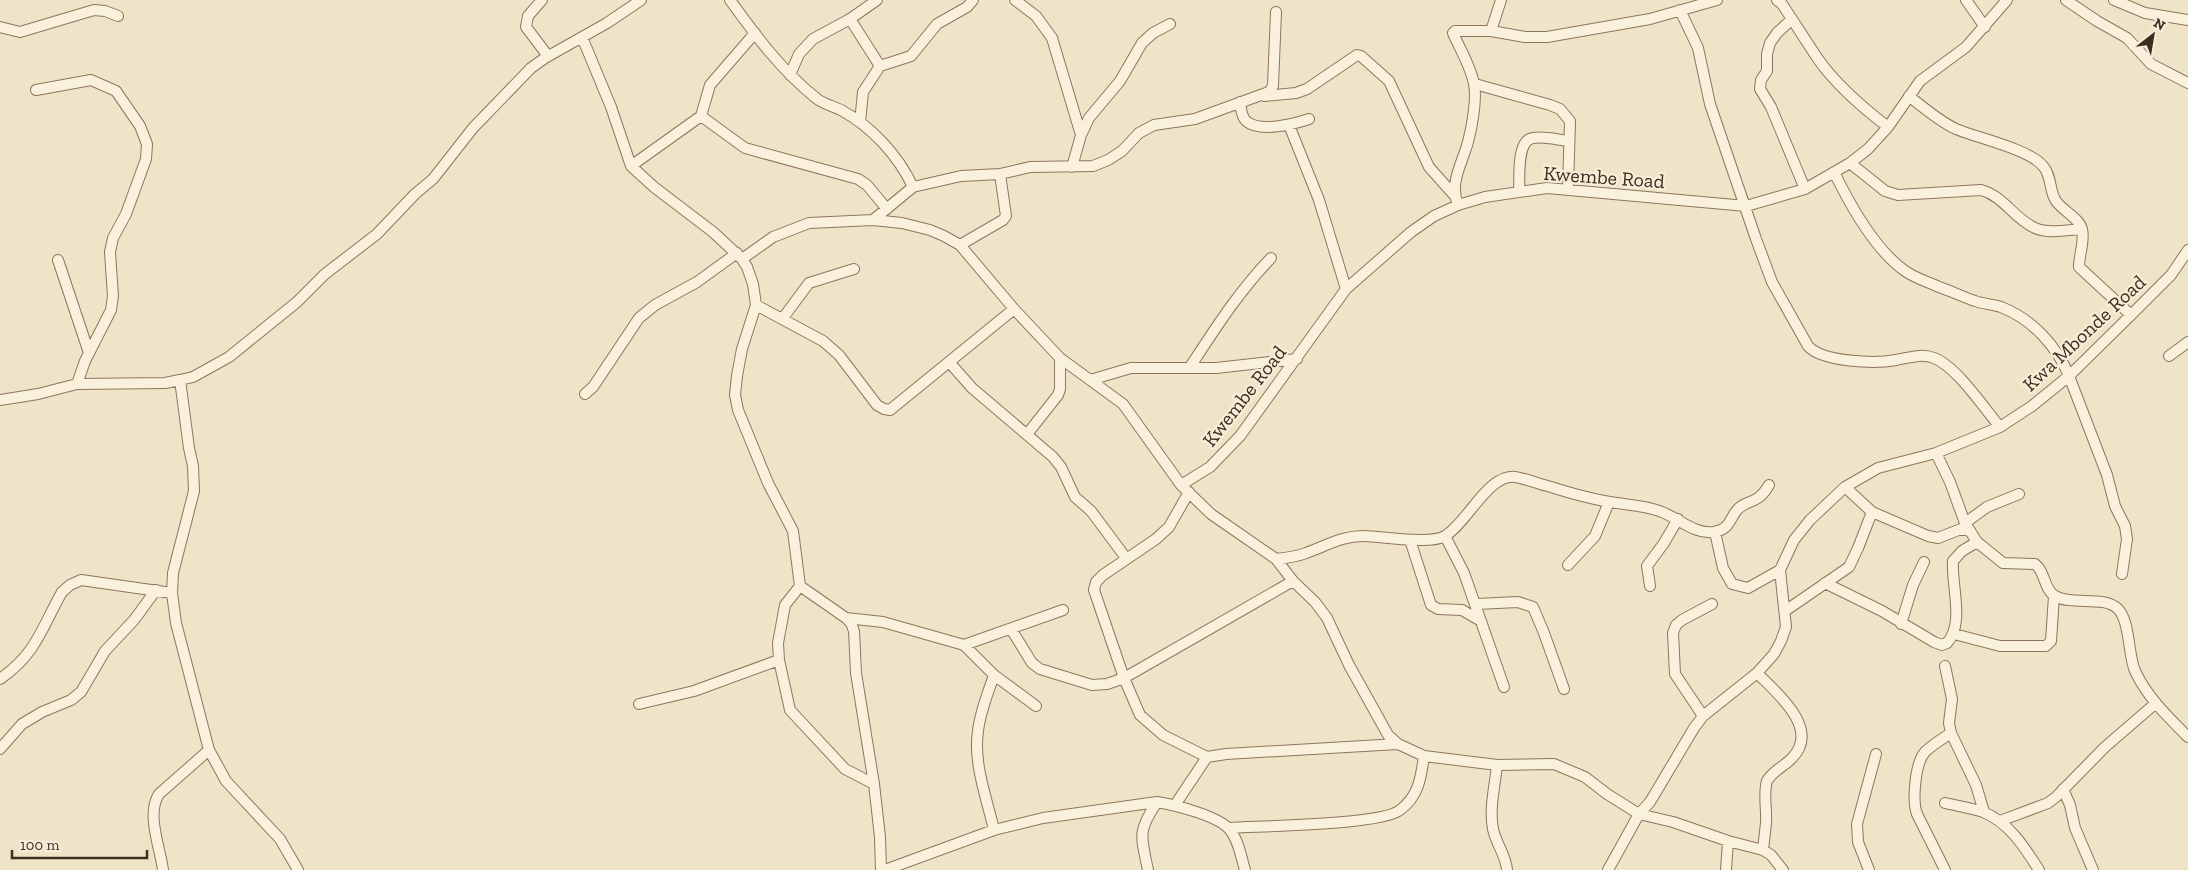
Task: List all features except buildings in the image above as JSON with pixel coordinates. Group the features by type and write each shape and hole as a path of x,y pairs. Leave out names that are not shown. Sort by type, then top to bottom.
{"street":[{"path":"542,0 528,16 526,27 548,56"},
{"path":"0,400 38,394 77,384 165,383 193,377 228,357 247,344 297,302 325,274 377,234 415,194 434,179 473,128 531,68 548,56 608,23 641,0"},
{"path":"730,0 769,53 790,75 818,100 860,122 894,154 906,171 913,187"},
{"path":"790,75 799,54 813,39 850,19 877,0"},
{"path":"860,122 863,92 880,66 911,56 937,24 967,7 973,0"},
{"path":"1491,31 1501,0"},
{"path":"1456,200 1454,184 1468,142 1472,123 1474,84 1453,33 1455,31 1491,31 1525,38 1547,37 1650,19 1703,1 1717,0"},
{"path":"1777,0 1819,60 1838,82 1867,111 1888,127"},
{"path":"1966,0 1985,26"},
{"name":"Kwembe Road","path":"1185,489 1210,467 1240,436 1346,289 1411,232 1456,200 1547,188 1746,206 1805,189 1850,163 1868,149 1888,127 1920,82 1966,47 2007,0"},
{"path":"2066,0 2096,21 2127,38 2152,64 2188,83"},
{"path":"2114,0 2145,13 2188,20"},
{"path":"1017,1 1036,16 1052,38 1081,135"},
{"path":"0,27 20,32 94,10 105,11 118,16"},
{"path":"1680,10 1698,48 1710,104 1772,282 1812,351 1821,355 1852,361 1895,360 1913,356 1933,358 1951,368 2000,427"},
{"path":"873,220 913,187 961,176 1000,174 1030,167 1093,166 1108,160 1122,151 1139,134 1154,125 1195,119 1269,92 1273,86 1276,12"},
{"path":"850,19 880,66"},
{"path":"1792,19 1777,33 1770,43 1767,54 1767,71 1761,80 1760,90 1771,107 1805,189"},
{"path":"1072,167 1081,135 1089,118 1130,66 1142,43 1153,33 1170,24"},
{"path":"631,166 700,116 710,85 755,33"},
{"path":"582,38 608,99 631,166 654,187 691,213 740,256 753,284 756,305 742,349 735,395 747,436 768,483 793,531 800,586 785,605 778,643 779,660 790,710 846,769 874,784"},
{"path":"1260,96 1296,93 1307,89 1356,55 1361,56 1389,81 1429,167 1456,200"},
{"path":"36,90 91,80 116,91 140,126 147,144 146,159 126,214 113,238 110,252 113,296 111,310 89,353 77,384"},
{"path":"1474,84 1560,109 1570,121 1568,189"},
{"path":"1909,96 1944,122 2007,147 2034,159 2043,166 2049,176 2055,200 2080,224 2082,229 2079,267 2131,315"},
{"path":"1240,102 1242,116 1251,124 1262,126 1289,125 1309,119"},
{"path":"700,116 745,148 858,179 870,188 887,209"},
{"path":"1289,125 1319,200 1346,289"},
{"path":"1519,192 1521,148 1526,140 1533,138 1569,140"},
{"path":"1850,163 1885,191 1898,195 1981,190 1998,198 2036,228 2045,230 2082,229"},
{"path":"1834,172 1851,207 1873,237 1905,271 1976,301 2001,307 2022,318 2040,333 2063,362 2095,448 2107,474 2115,506 2124,526 2127,539 2122,574"},
{"path":"960,245 1003,220 1006,216 1000,174"},
{"path":"585,394 593,387 638,318 655,306 773,237 809,223 873,220 902,223 930,230 960,245 1014,309 1060,358 1113,396 1131,413 1185,489 1211,514 1276,559 1293,581 1315,602 1327,618 1349,665 1388,735 1398,744 1424,756 1496,765 1554,764 1585,776 1607,794 1640,814 1673,822 1728,842 1763,850 1771,855 1783,870"},
{"name":"Kwa Mbonde Road","path":"1780,570 1794,540 1830,500 1845,487 1878,468 1936,453 2000,427 2032,406 2069,376 2171,275 2188,250"},
{"path":"1190,367 1215,328 1248,284 1271,258"},
{"path":"58,260 89,353"},
{"path":"783,318 809,283 854,269"},
{"path":"756,305 823,341 839,355 877,406 890,410 1014,309"},
{"path":"2170,356 2188,342"},
{"path":"1028,433 1058,395 1060,389 1060,358"},
{"path":"1090,380 1131,368 1216,368 1297,359"},
{"path":"950,363 972,388 1028,433 1053,456 1061,466 1075,497 1091,511 1126,558"},
{"path":"180,380 193,466 194,491 173,573 172,594 176,623 209,750 226,781 280,840 298,870"},
{"path":"1936,453 1950,482 1967,527 1978,542 2003,563 2035,564 2041,570 2054,596 2051,641 2046,646 2000,646 1954,634"},
{"path":"1276,559 1306,553 1346,537 1410,540 1435,539 1444,536 1471,512 1488,488 1506,477 1533,481 1610,502 1651,508 1678,519 1695,530 1714,532 1728,525 1738,509 1761,497 1769,485"},
{"path":"1845,487 1872,512 1928,536 1938,538 1967,527 1987,507 2019,494"},
{"path":"1185,489 1169,527 1156,539 1103,575 1096,582 1094,590 1124,678 1140,715 1163,735 1207,757 1226,754 1398,744"},
{"path":"1568,566 1596,536 1610,502"},
{"path":"1785,611 1849,567 1872,512"},
{"path":"1650,586 1647,566 1678,519"},
{"path":"1608,870 1640,814 1650,802 1694,728 1703,716 1757,674 1774,654 1786,627 1780,570 1748,588 1732,584 1722,568 1714,532"},
{"path":"1444,536 1464,573 1504,687"},
{"path":"1410,540 1431,605 1438,609 1462,610 1481,622"},
{"path":"1825,583 1882,611 1901,624 1942,644 1948,643 1954,634 1956,611 1953,561 1962,551 1978,542"},
{"path":"1901,624 1913,585 1924,562"},
{"path":"0,679 20,664 31,651 62,592 70,585 81,580 156,590 172,594"},
{"path":"1011,629 1032,663 1040,669 1092,685 1107,684 1124,678 1293,581"},
{"path":"800,586 846,618 851,623 854,631 856,673 874,784 880,837 881,870"},
{"path":"0,749 22,724 42,712 71,700 81,692 104,651 134,620 156,590"},
{"path":"2054,596 2070,600 2101,602 2113,605 2118,609 2124,622 2134,669 2156,704 2188,737"},
{"path":"1476,604 1518,602 1533,607 1564,689"},
{"path":"1703,716 1675,674 1673,633 1676,625 1682,620 1712,604"},
{"path":"964,645 1062,610"},
{"path":"846,618 883,622 964,645 994,675 1036,706"},
{"path":"639,704 694,691 779,660"},
{"path":"1945,666 1952,699 1950,733 1976,785 1984,812"},
{"path":"1757,674 1788,705 1798,719 1802,733 1794,757 1769,778 1766,786 1766,822 1763,850"},
{"path":"994,675 980,719 978,743 979,764 994,830"},
{"path":"2000,821 2048,803 2105,747 2156,704"},
{"path":"1945,870 1917,814 1914,798 1921,758 1925,752 1950,733"},
{"path":"163,870 152,814 155,801 160,794 209,750"},
{"path":"1869,870 1858,842 1856,824 1876,754"},
{"path":"885,870 994,830 1043,818 1157,802 1175,805 1204,815 1229,828 1386,817 1399,812 1419,787 1424,756"},
{"path":"1175,805 1207,757"},
{"path":"1496,765 1493,830 1506,859 1507,870"},
{"path":"2064,789 2075,828 2093,870"},
{"path":"1148,870 1142,830 1145,820 1157,802"},
{"path":"1945,803 1984,812 2000,821 2012,833 2039,870"},
{"path":"1229,828 1236,840 1244,870"},
{"path":"1726,870 1728,842"}]}
